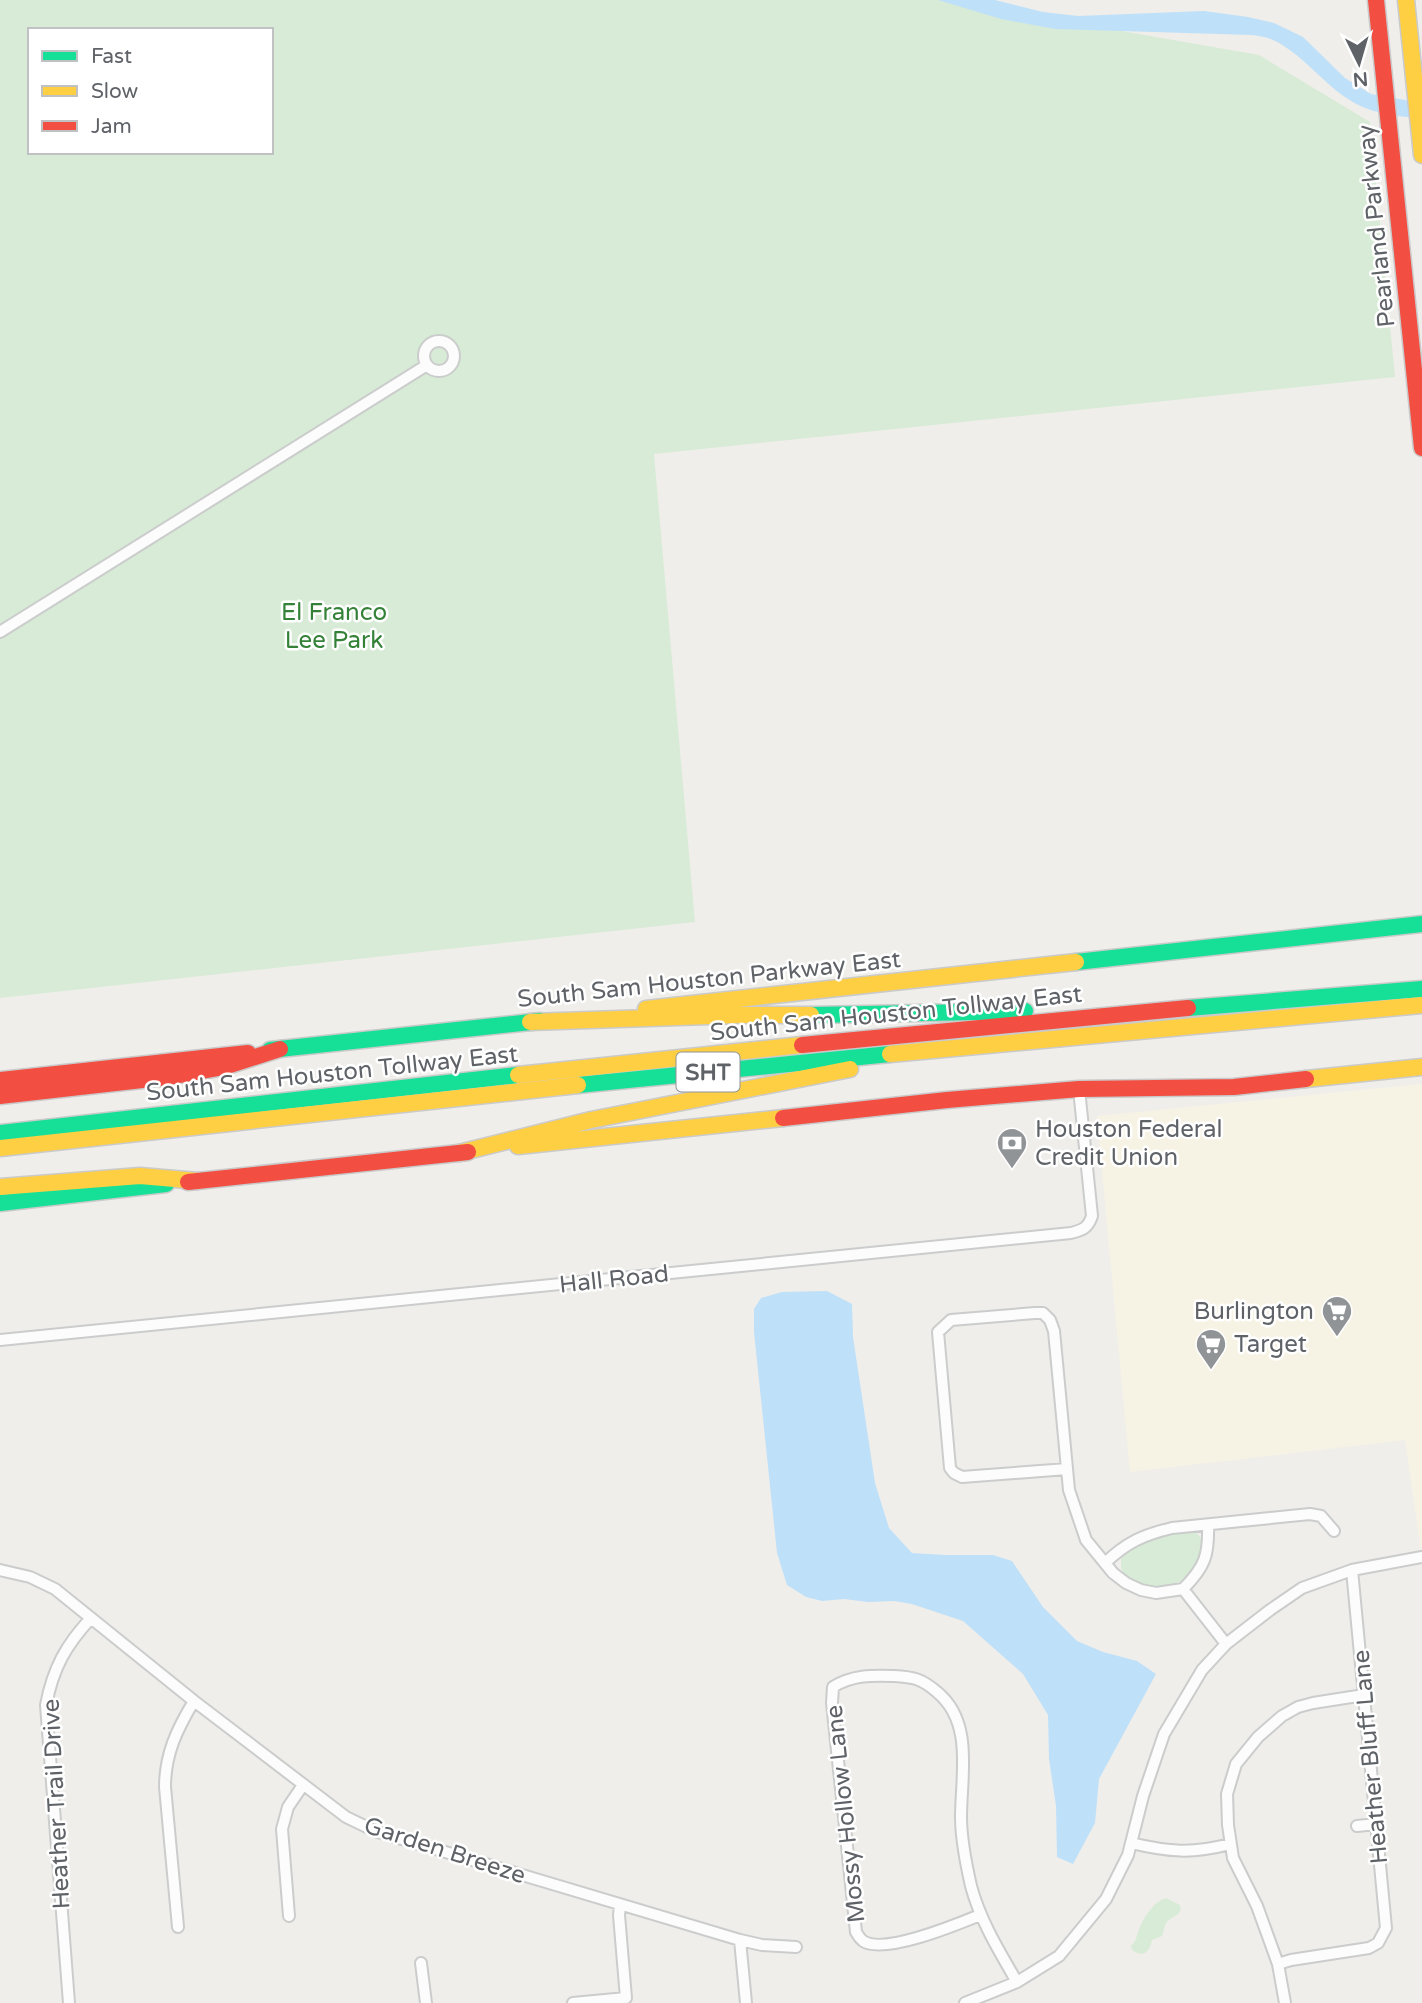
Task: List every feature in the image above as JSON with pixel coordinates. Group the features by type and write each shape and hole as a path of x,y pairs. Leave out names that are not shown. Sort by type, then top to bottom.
{"main road":[{"name":"Pearland Parkway","path":"1376,0 1422,448"},
{"path":"1406,0 1422,155"},
{"name":"South Sam Houston Parkway East","path":"0,1080 1422,924"},
{"name":"South Sam Houston Tollway East","path":"0,1133 642,1061 1108,1015 1417,989"},
{"name":"South Sam Houston Tollway East","path":"0,1148 623,1080 1419,1006"},
{"path":"530,1022 1060,1010 1108,1015"},
{"path":"459,1153 591,1120 795,1081 948,1048"},
{"path":"0,1096 169,1077 224,1067 280,1049"},
{"path":"0,1203 947,1100 1079,1089 1234,1087 1422,1067"},
{"path":"0,1187 140,1176 198,1181"}],"street":[{"path":"0,632 427,365"},
{"name":"Hall Road","path":"0,1340 1071,1233 1083,1230 1089,1225 1092,1216 1079,1089"},
{"path":"1067,1469 962,1477 954,1474 950,1468 938,1332 951,1320 1043,1313 1050,1320 1054,1331 1069,1489 1086,1540 1126,1583 1156,1593 1183,1589 1203,1565 1208,1549 1208,1525"},
{"path":"1105,1563 1131,1541 1172,1528 1310,1514 1321,1516 1334,1531"},
{"path":"965,2003 1017,1982 1059,1955 1106,1899 1128,1855 1143,1796 1164,1734 1202,1670 1226,1644 1302,1588 1352,1570 1421,1558"},
{"name":"Garden Breeze","path":"0,1570 30,1577 55,1589 194,1701 346,1817 375,1831 740,1940 762,1945 796,1947"},
{"name":"Heather Bluff Lane","path":"1278,1965 1291,1960 1369,1948 1378,1943 1386,1928 1352,1570"},
{"path":"1183,1589 1226,1644"},
{"name":"Heather Trail Drive","path":"69,2003 46,1705 62,1654 91,1618"},
{"name":"Mossy Hollow Lane","path":"867,1675 923,1680 946,1699 958,1721 962,1747 961,1819 971,1886 980,1915 937,1932 892,1944 863,1941 856,1932 832,1703 833,1687 845,1679 867,1675"},
{"path":"1284,2003 1278,1965 1257,1906 1233,1858 1227,1794 1236,1764 1258,1737 1282,1716 1298,1707 1364,1695"},
{"path":"178,1927 165,1770 170,1745 194,1701"},
{"path":"289,1916 282,1829 288,1807 303,1784"},
{"path":"1357,1826 1376,1824"},
{"path":"1131,1843 1191,1852 1230,1844"},
{"path":"573,2003 626,1998 620,1905"},
{"path":"980,1915 1017,1982"},
{"path":"740,1940 746,2003"},
{"path":"421,1963 426,2003"}],"shaded area":[{"path":"1422,1084 1422,1556 1405,1440 1130,1472 1097,1116"}],"green space":[{"name":"El Franco Lee Park","path":"0,0 978,0 1047,18 1259,55 1370,122 1395,377 654,454 695,922 0,998"},
{"path":"1194,1532 1200,1536 1202,1542 1201,1556 1184,1579 1158,1587 1125,1576 1121,1559 1129,1552 1164,1536"},
{"path":"1166,1898 1180,1905 1180,1912 1167,1922 1162,1936 1152,1940 1150,1948 1139,1954 1132,1950 1131,1946 1141,1925 1153,1906"}],"water":[{"path":"938,0 995,0 1043,12 1078,16 1204,11 1274,23 1303,37 1345,78 1371,94 1422,103 1422,118 1402,117 1363,107 1336,90 1293,52 1265,37 1055,29 1001,19"},
{"path":"827,1291 852,1304 853,1337 875,1483 889,1528 912,1553 993,1555 1012,1561 1043,1607 1077,1641 1103,1652 1137,1661 1156,1674 1099,1779 1095,1823 1073,1864 1057,1857 1056,1806 1049,1759 1048,1715 1023,1674 963,1621 912,1604 894,1601 822,1601 806,1597 787,1585 777,1553 754,1332 754,1309 761,1298 782,1292"}],"traffic: fast":[{"path":"1076,962 1422,924"},
{"path":"1188,1008 1422,989"},
{"path":"811,1015 1025,1011"},
{"path":"270,1050 540,1021"},
{"path":"578,1085 890,1054"},
{"path":"0,1133 518,1075"},
{"path":"0,1203 166,1184"}],"traffic: slow":[{"path":"1406,0 1422,155"},
{"path":"646,1009 1076,962"},
{"path":"890,1054 1422,1005"},
{"path":"530,1022 811,1015"},
{"path":"518,1075 802,1045"},
{"path":"1306,1079 1422,1067"},
{"path":"459,1153 591,1120 850,1069"},
{"path":"0,1148 578,1085"},
{"path":"518,1146 783,1118"},
{"path":"0,1187 140,1176 198,1181"}],"traffic: jam":[{"path":"1376,0 1422,448"},
{"path":"802,1045 1188,1008"},
{"path":"0,1096 169,1077 224,1067 280,1049"},
{"path":"0,1080 248,1053"},
{"path":"783,1118 1079,1089 1234,1087 1306,1079"},
{"path":"188,1182 468,1152"}],"place":[{"name":"Houston Federal Credit Union","path":"1012,1170"},
{"name":"Burlington","path":"1337,1338"},
{"name":"Target","path":"1211,1371"}]}
